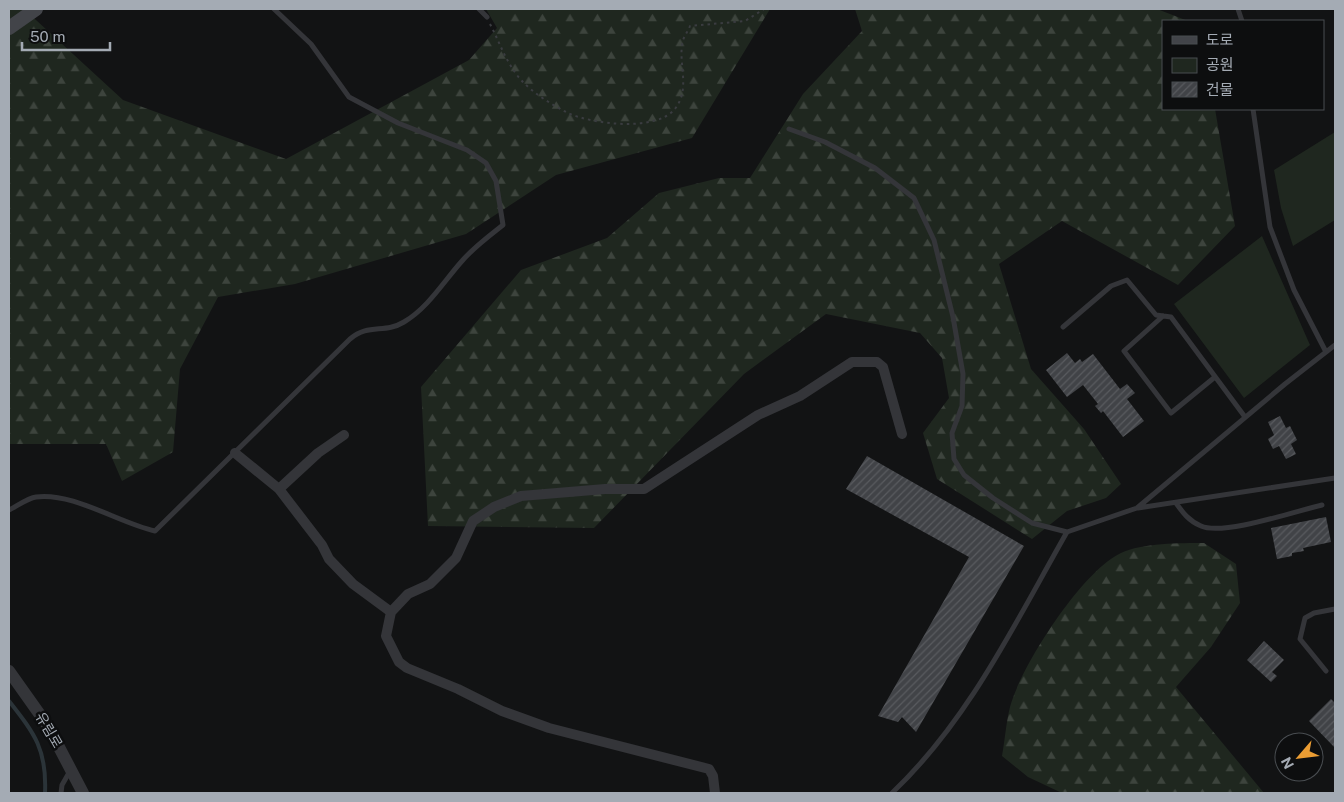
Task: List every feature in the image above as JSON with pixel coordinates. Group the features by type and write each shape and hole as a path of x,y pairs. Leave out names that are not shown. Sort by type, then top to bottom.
{"main road":[{"path":"9,28 36,9"}],"street":[{"path":"715,793 713,776 709,769 549,728 502,711 458,689 424,678 406,668 399,662 386,636 391,612 408,594 430,584 450,565 456,558 473,521 494,507 521,496 605,489 644,489 758,415 800,396 852,362 877,362 883,367 902,434"},
{"path":"279,489 318,453 344,435"},
{"path":"235,453 279,489 322,545 329,559 353,584 391,612"},
{"name":"유림로","path":"9,671 48,726 83,793"}],"lane":[{"path":"9,510 35,497 52,497 94,508 137,527 155,531 350,339 361,330 390,328 405,322 433,297 463,260 503,225 496,181 486,163 467,150 398,123 349,97 311,44 274,9"},
{"path":"479,9 487,17"},
{"path":"1253,110 1270,227 1294,290 1326,352"},
{"path":"789,128 825,142 875,168 914,198 934,240 953,316 963,374 962,406 952,432 954,459 964,475 993,498 1032,523 1067,532 1137,508 1335,478"},
{"path":"1063,327 1111,286 1128,280 1156,315 1171,317 1246,417"},
{"path":"1163,316 1124,350 1170,413 1216,376"},
{"path":"1137,508 1335,345"},
{"path":"1176,503 1187,518 1202,527 1227,528 1322,505"},
{"path":"892,793 917,770 966,708 1067,532"},
{"path":"1326,671 1300,639 1305,618 1314,613 1335,609"},
{"path":"61,793 62,785 70,770"}],"path":[{"path":"487,17 509,64 523,82 546,100 569,113 590,120 633,125 654,121 673,111 682,97 684,82 683,41 690,26 745,21 764,9"}],"green space":[{"path":"9,9 24,9 123,100 286,159 469,60 497,28 486,9 770,9 692,138 556,175 466,234 295,284 218,297 180,369 173,452 122,481 106,444 9,444"},
{"path":"855,9 1157,9 1185,20 1162,20 1162,110 1215,110 1235,226 1178,285 1062,221 999,264 1031,369 1084,429 1121,484 1106,498 1067,511 1032,539 937,479 923,433 949,398 942,358 920,333 826,314 744,374 594,528 428,526 421,387 521,270 607,238 659,193 719,178 750,178 803,94 862,31"},
{"path":"1335,132 1335,220 1293,246 1281,208 1274,170"},
{"path":"1262,236 1310,345 1244,398 1174,304"},
{"path":"1204,543 1236,564 1240,603 1211,647 1176,687 1264,793 1062,793 1028,777 1002,756 1010,707 1026,668 1055,621 1089,579 1105,563 1130,550 1162,544"}],"building":[{"path":"1067,353 1075,363 1080,359 1082,362 1093,354 1120,389 1127,384 1135,393 1127,399 1144,421 1123,437 1103,411 1101,413 1095,406 1098,404 1083,385 1067,397 1046,370"},
{"path":"1280,416 1286,428 1290,426 1297,440 1291,444 1296,454 1286,459 1279,446 1273,449 1268,439 1274,435 1268,422"},
{"path":"867,456 1024,546 916,732 902,717 898,722 878,716 969,557 846,489"},
{"path":"1326,517 1331,542 1303,548 1304,551 1277,559 1271,528"},
{"path":"1264,641 1284,660 1272,672 1277,676 1271,682 1247,660"},
{"path":"1331,699 1335,703 1335,748 1324,737 1324,732 1320,732 1309,721"}],"waterway":[{"path":"9,701 38,743 44,765 45,793"}]}
